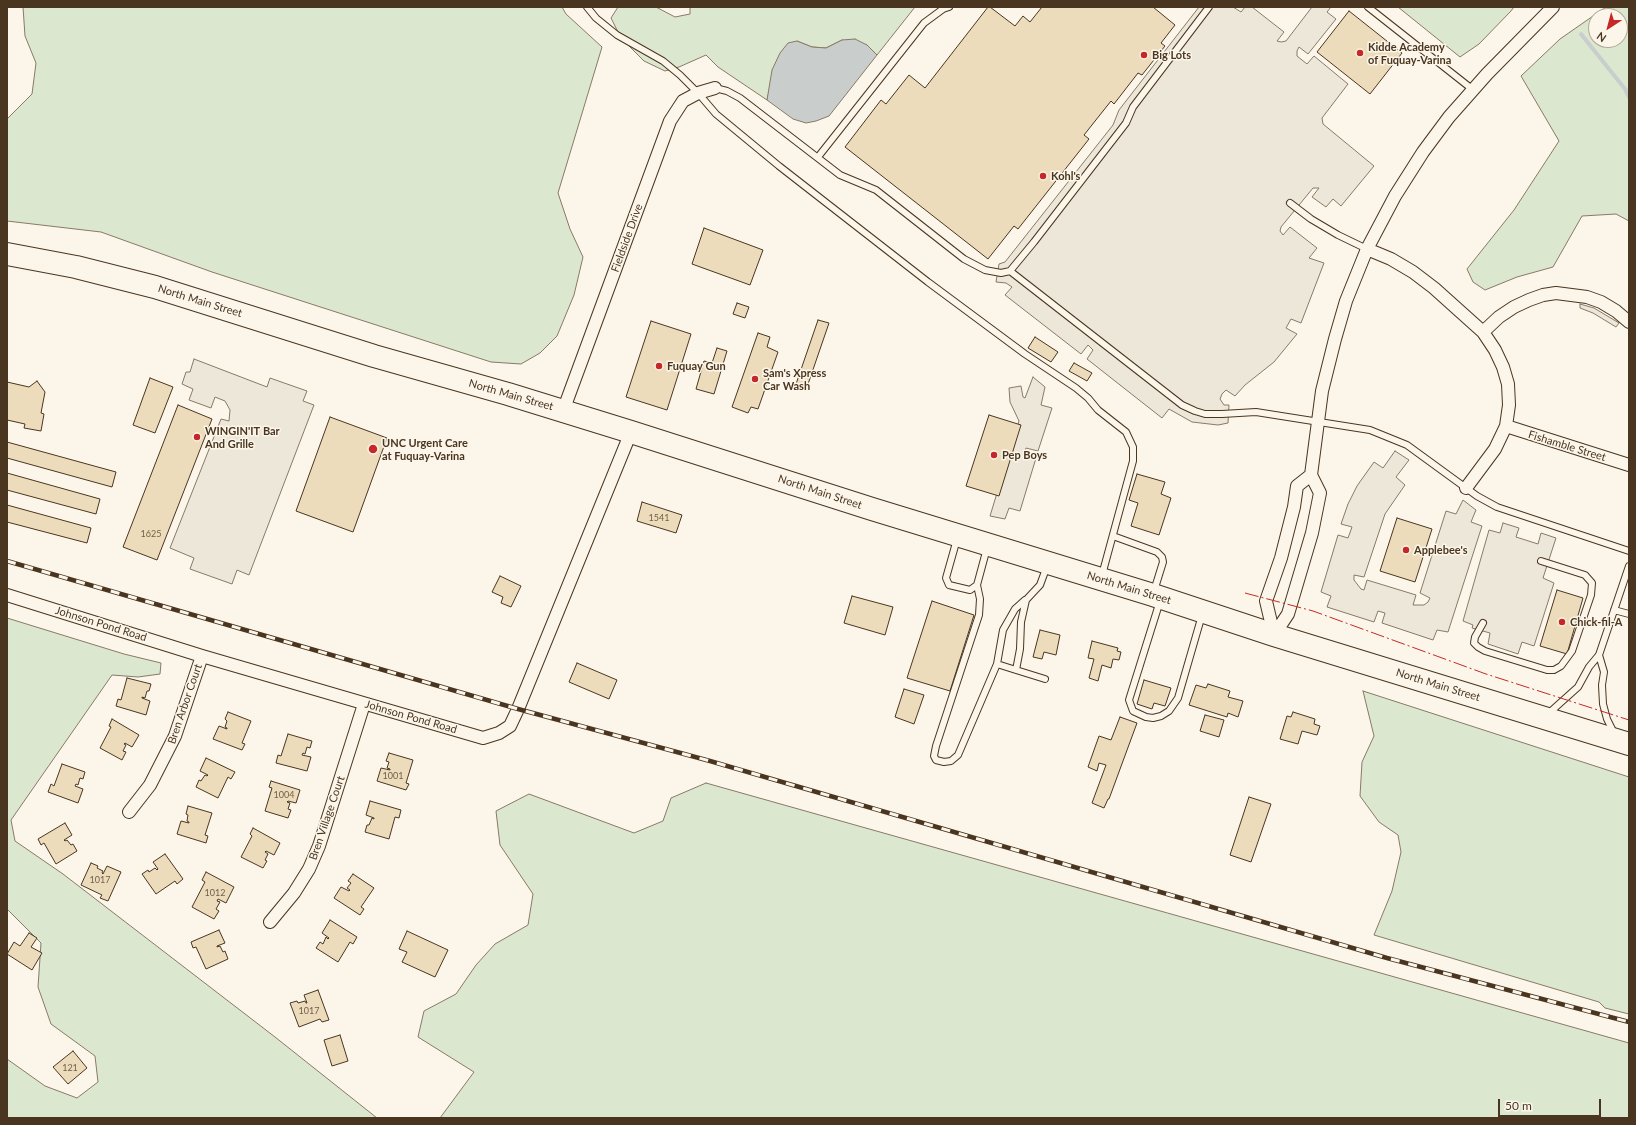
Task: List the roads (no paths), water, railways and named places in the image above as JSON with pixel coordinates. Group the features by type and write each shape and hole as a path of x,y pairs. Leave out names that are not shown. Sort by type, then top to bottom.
{"highway":[{"name":"North Main Street","path":"7,254 69,266 155,287 374,356 631,432 1048,563 1101,578 1274,635 1624,742"}],"street":[{"path":"1274,635 1288,614 1312,533 1320,493 1311,475 1322,391 1334,339 1346,301 1367,249 1409,173 1449,117 1472,89 1553,7"},
{"name":"Fieldside Drive","path":"563,411 670,120 683,101 698,93 715,88"},
{"path":"1367,249 1414,272 1434,288 1483,332 1495,350 1503,367 1508,384 1509,405 1506,426 1495,449 1466,488"},
{"path":"1483,332 1499,317 1514,307 1543,295 1556,293 1587,297 1601,302 1616,311 1629,322"},
{"name":"Fishamble Street","path":"1506,426 1629,465"},
{"name":"Johnson Pond Road","path":"7,595 202,656 483,738 499,733 510,726 548,638 631,432"},
{"path":"1274,635 1266,602 1281,558 1294,507 1297,486 1311,475"},
{"name":"Bren Arbor Court","path":"129,812 150,785 175,736 202,656"},
{"name":"Bren Village Court","path":"270,922 294,893 309,869 320,846 364,704"}],"lane":[{"path":"587,7 596,18 617,35 663,61 680,75 716,114 779,166 928,282 1025,354 1076,388 1088,398 1098,410 1126,432 1133,447 1133,461 1101,578"},
{"path":"818,157 924,23 943,9 949,7"},
{"path":"715,88 726,90 740,98 840,175 876,190 964,259 985,270 1001,273 1010,271 1126,123 1133,107 1209,7"},
{"path":"1368,7 1472,89"},
{"path":"1290,203 1311,219 1338,235 1367,249"},
{"path":"1010,271 1182,405 1195,411 1205,414 1256,412 1370,430 1407,444 1466,488 1497,507 1629,551"},
{"path":"958,535 946,578 949,585 970,590 977,585"},
{"path":"1113,536 1157,552 1162,557 1163,562 1157,596 1129,700 1133,711 1146,717 1153,718 1161,716 1169,711 1178,698 1203,611"},
{"path":"988,544 977,585 980,599 979,615 936,746 934,756 936,760 944,762 951,761 958,755 996,664 1003,630 1015,609 1040,585 1048,563"},
{"path":"1483,623 1474,637 1474,643 1485,651 1547,670 1554,670 1561,666 1572,651 1591,595 1592,583 1585,575 1541,561"},
{"path":"1544,717 1578,687 1589,667 1599,655 1629,566"},
{"path":"1016,670 1020,649 1021,622 1026,600"},
{"path":"1614,610 1629,614"},
{"path":"1599,655 1604,672 1602,685 1603,704 1607,719 1624,742"},
{"path":"996,664 1045,679"}],"waterway":[{"path":"1581,34 1625,89 1629,97"}],"railway":[{"path":"7,561 518,709 710,761 1387,958 1629,1022"}],"place":[{"name":"Kidde Academy of Fuquay-Varina","path":"1360,53"},
{"name":"Big Lots","path":"1144,55"},
{"name":"Kohl's","path":"1043,176"},
{"name":"Fuquay Gun","path":"659,366"},
{"name":"Sam's Xpress Car Wash","path":"755,379"},
{"name":"WINGIN'IT Bar And Grille","path":"197,437"},
{"name":"UNC Urgent Care at Fuquay-Varina","path":"373,449"},
{"name":"Pep Boys","path":"994,455"},
{"name":"Applebee's","path":"1406,550"},
{"name":"Chick-fil-A","path":"1562,622"}]}
